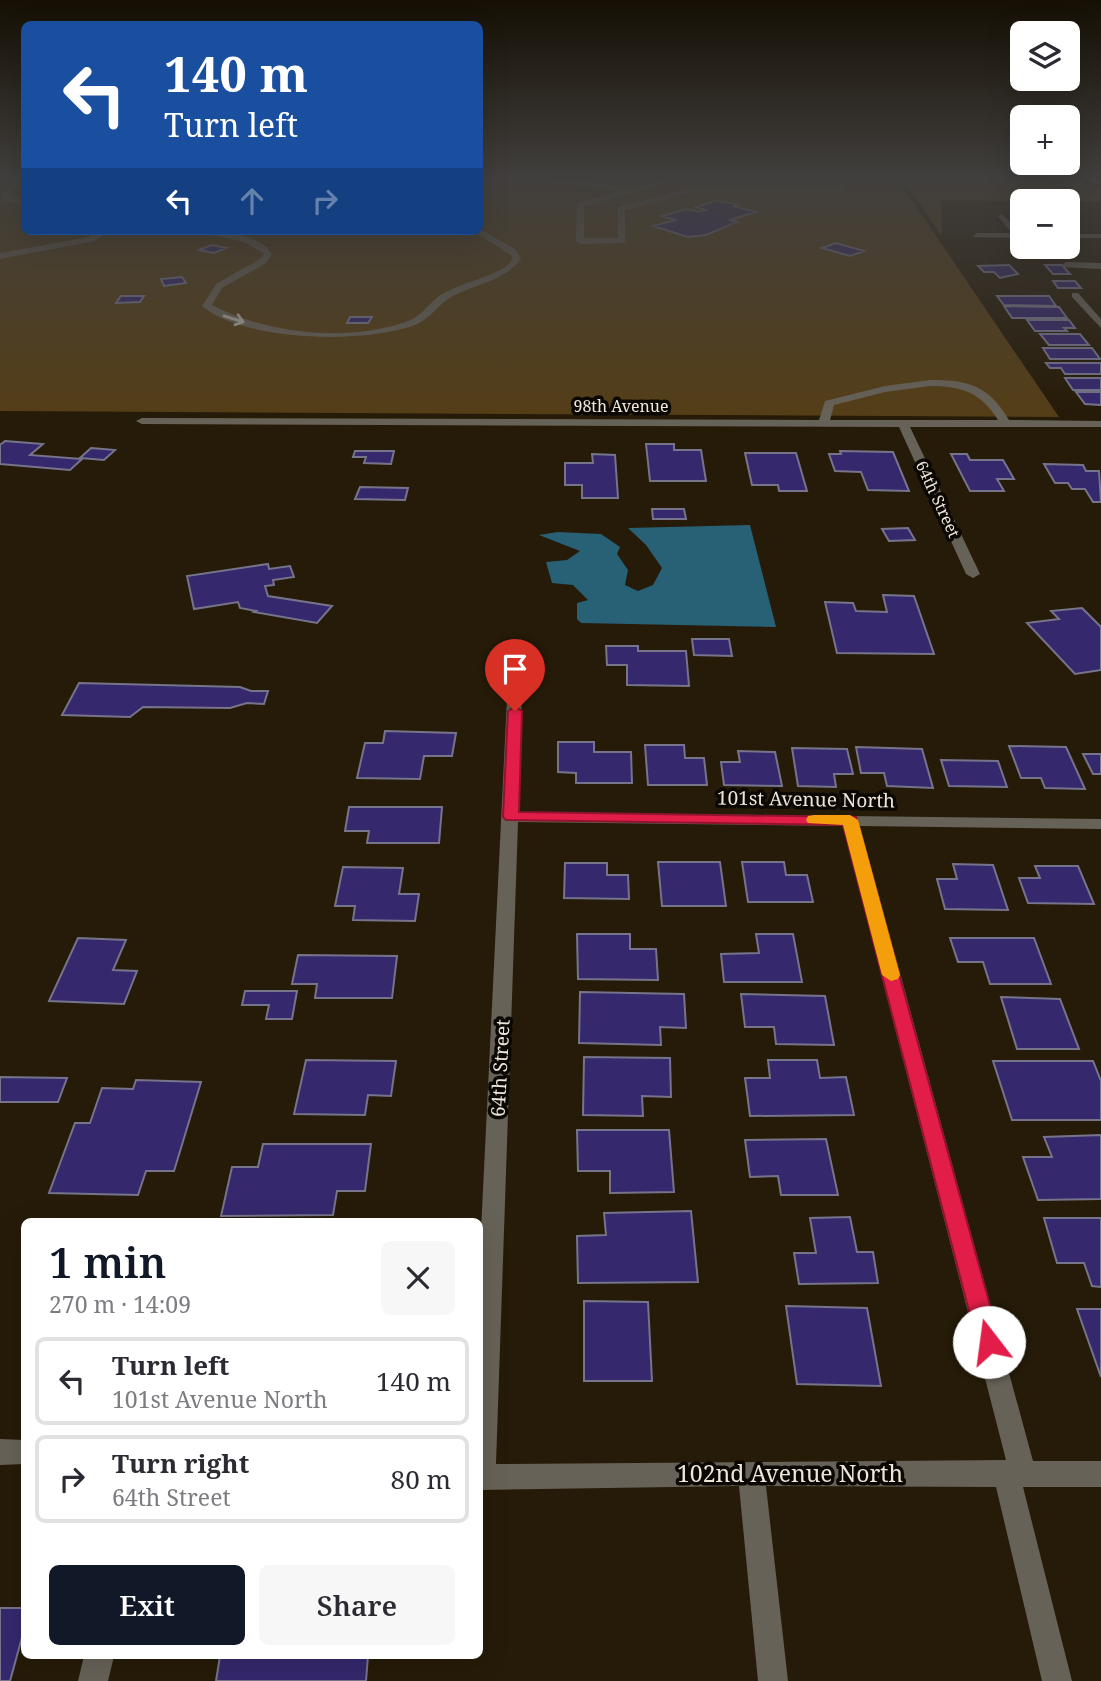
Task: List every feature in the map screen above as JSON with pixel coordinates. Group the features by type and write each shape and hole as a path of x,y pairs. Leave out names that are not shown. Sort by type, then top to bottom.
{"street":[{"path":"267,255 263,261 219,286 207,306 220,315 243,322 321,334 364,332 414,322 426,315 440,299 509,269 517,260 515,255"},
{"path":"1066,265 1101,266"},
{"path":"1075,295 1101,325"},
{"path":"824,423 829,402 880,389 954,384 983,393 1006,424"},
{"name":"98th Avenue","path":"142,421 1101,424"},
{"name":"64th Street","path":"903,424 972,575"},
{"name":"64th Street","path":"483,1433 516,658"},
{"name":"101st Avenue North","path":"511,817 1101,824"},
{"path":"850,820 1015,1473 1057,1681"},
{"path":"0,1452 21,1452"},
{"path":"751,1473 773,1681"},
{"name":"102nd Avenue North","path":"483,1477 751,1473 1101,1474"},
{"path":"93,1681 98,1659"}],"shaded area":[{"path":"0,255 949,255 1059,417 0,411"}],"water":[{"path":"750,525 776,627 581,623 577,619 577,603 588,600 573,585 552,583 546,562 567,560 580,551 539,535 558,532 601,534 620,547 617,554 628,570 625,585 638,591 653,585 662,568 646,545 628,528"}],"building":[{"path":"1009,265 1018,274 1000,278 994,272 984,272 978,266"},
{"path":"1045,265 1062,265 1070,274 1053,274"},
{"path":"182,277 186,283 164,286 161,279"},
{"path":"1053,281 1075,281 1081,288 1058,288"},
{"path":"121,296 144,296 140,302 116,303"},
{"path":"997,296 1049,296 1056,306 1004,305"},
{"path":"1004,306 1059,307 1067,318 1012,318"},
{"path":"350,317 372,317 368,323 347,323"},
{"path":"1027,320 1069,320 1075,328 1064,328 1067,331 1035,331"},
{"path":"1040,334 1080,334 1089,345 1049,345"},
{"path":"1043,348 1092,348 1100,359 1050,359"},
{"path":"1046,363 1101,363 1101,374 1065,374 1061,368 1050,368"},
{"path":"1065,378 1101,378 1101,390 1073,390"},
{"path":"1076,392 1101,392 1101,405 1085,404"},
{"path":"5,441 43,444 30,455 82,459 70,470 0,464 0,445"},
{"path":"646,444 674,444 674,450 701,450 706,481 650,481"},
{"path":"91,448 115,450 104,460 80,458"},
{"path":"355,451 394,451 391,464 364,463 366,457 353,457"},
{"path":"840,451 893,452 909,491 868,490 861,472 835,471 829,454 841,454"},
{"path":"745,453 796,453 807,491 779,491 778,485 752,485"},
{"path":"592,454 615,455 618,498 582,498 582,485 565,485 565,463 593,463"},
{"path":"951,454 967,454 970,460 1003,460 1014,479 997,479 1004,491 970,491"},
{"path":"1044,464 1083,465 1086,471 1099,471 1101,502 1093,502 1085,489 1072,489 1068,483 1055,483"},
{"path":"360,487 408,488 405,500 355,499"},
{"path":"652,509 684,509 686,519 653,519"},
{"path":"908,528 915,540 889,541 882,529"},
{"path":"268,564 269,569 290,566 294,577 273,580 274,585 265,586 268,596 332,606 317,623 254,612 256,611 240,608 238,602 194,609 187,576"},
{"path":"883,595 914,596 934,654 837,653 825,602 853,603 856,611 887,612"},
{"path":"1082,608 1101,627 1101,670 1075,674 1027,623 1059,619 1051,611"},
{"path":"692,639 729,639 732,656 694,655"},
{"path":"606,646 638,646 638,651 686,651 689,686 627,685 627,665 607,665"},
{"path":"79,683 240,687 251,691 268,691 264,704 247,703 230,708 143,707 130,717 62,715"},
{"path":"385,731 456,733 452,756 424,756 420,779 357,778 365,743 383,743"},
{"path":"558,742 594,742 594,752 631,752 632,783 576,783 576,773 558,772"},
{"path":"645,745 684,745 685,758 704,758 707,785 648,785"},
{"path":"1009,746 1066,747 1085,789 1045,788 1041,778 1021,778"},
{"path":"856,747 922,749 933,788 887,786 884,773 861,773"},
{"path":"792,748 847,749 853,774 834,774 836,787 798,786"},
{"path":"738,751 775,752 782,786 724,785 721,762 740,762"},
{"path":"1083,754 1101,754 1101,774 1093,774"},
{"path":"941,760 998,761 1007,787 949,786"},
{"path":"349,807 442,807 439,843 367,843 369,831 345,831"},
{"path":"658,862 720,862 726,906 662,906"},
{"path":"742,862 784,862 786,875 807,875 813,902 748,902"},
{"path":"565,863 607,863 607,875 628,875 629,899 564,898"},
{"path":"953,864 993,865 1008,910 945,909 937,879 957,879"},
{"path":"1035,866 1078,866 1094,904 1028,903 1019,878 1040,878"},
{"path":"343,867 403,868 399,894 419,894 415,921 353,920 355,906 335,906"},
{"path":"577,934 630,934 630,949 656,949 658,980 578,979"},
{"path":"756,934 793,934 802,982 724,982 721,954 759,953"},
{"path":"78,938 126,940 113,970 137,971 124,1004 49,1001"},
{"path":"950,938 1034,938 1051,984 990,984 983,962 958,962"},
{"path":"298,955 397,956 392,998 315,998 317,984 292,984"},
{"path":"245,991 297,991 292,1019 266,1019 269,1005 242,1005"},
{"path":"580,992 684,994 686,1028 660,1027 661,1045 579,1043"},
{"path":"741,994 825,996 834,1045 776,1044 774,1027 745,1027"},
{"path":"1001,997 1060,999 1079,1049 1017,1049"},
{"path":"584,1057 670,1058 671,1097 642,1096 643,1116 583,1115"},
{"path":"306,1060 396,1061 391,1096 368,1095 365,1115 294,1114"},
{"path":"768,1060 817,1060 820,1078 846,1077 854,1115 750,1116 745,1078 770,1078"},
{"path":"993,1061 1093,1061 1101,1081 1101,1120 1012,1120"},
{"path":"0,1077 67,1078 58,1102 0,1102"},
{"path":"136,1080 201,1082 174,1171 146,1171 138,1195 49,1193 75,1123 90,1123 102,1088 133,1089"},
{"path":"577,1130 669,1130 674,1192 610,1193 610,1171 578,1171"},
{"path":"1101,1135 1101,1199 1038,1200 1023,1157 1052,1157 1044,1137"},
{"path":"826,1139 838,1195 781,1195 778,1176 750,1177 745,1140"},
{"path":"263,1144 371,1144 365,1191 337,1191 333,1215 221,1216 232,1167 258,1167"},
{"path":"691,1211 698,1282 578,1283 577,1236 606,1235 604,1213"},
{"path":"850,1217 857,1252 873,1252 878,1283 799,1284 794,1253 816,1253 810,1218"},
{"path":"1044,1218 1101,1218 1101,1287 1092,1286 1084,1263 1057,1263"},
{"path":"584,1301 648,1302 652,1381 584,1381"},
{"path":"786,1306 867,1308 881,1386 797,1384"},
{"path":"1077,1309 1101,1309 1101,1377"},
{"path":"0,1608 21,1608 21,1641 10,1681 0,1681"},
{"path":"220,1659 368,1659 366,1681 216,1681"}],"slow traffic":[{"path":"814,820 850,820 891,975"}],"route":[{"path":"515,711 511,817 850,820 989,1342"}]}
